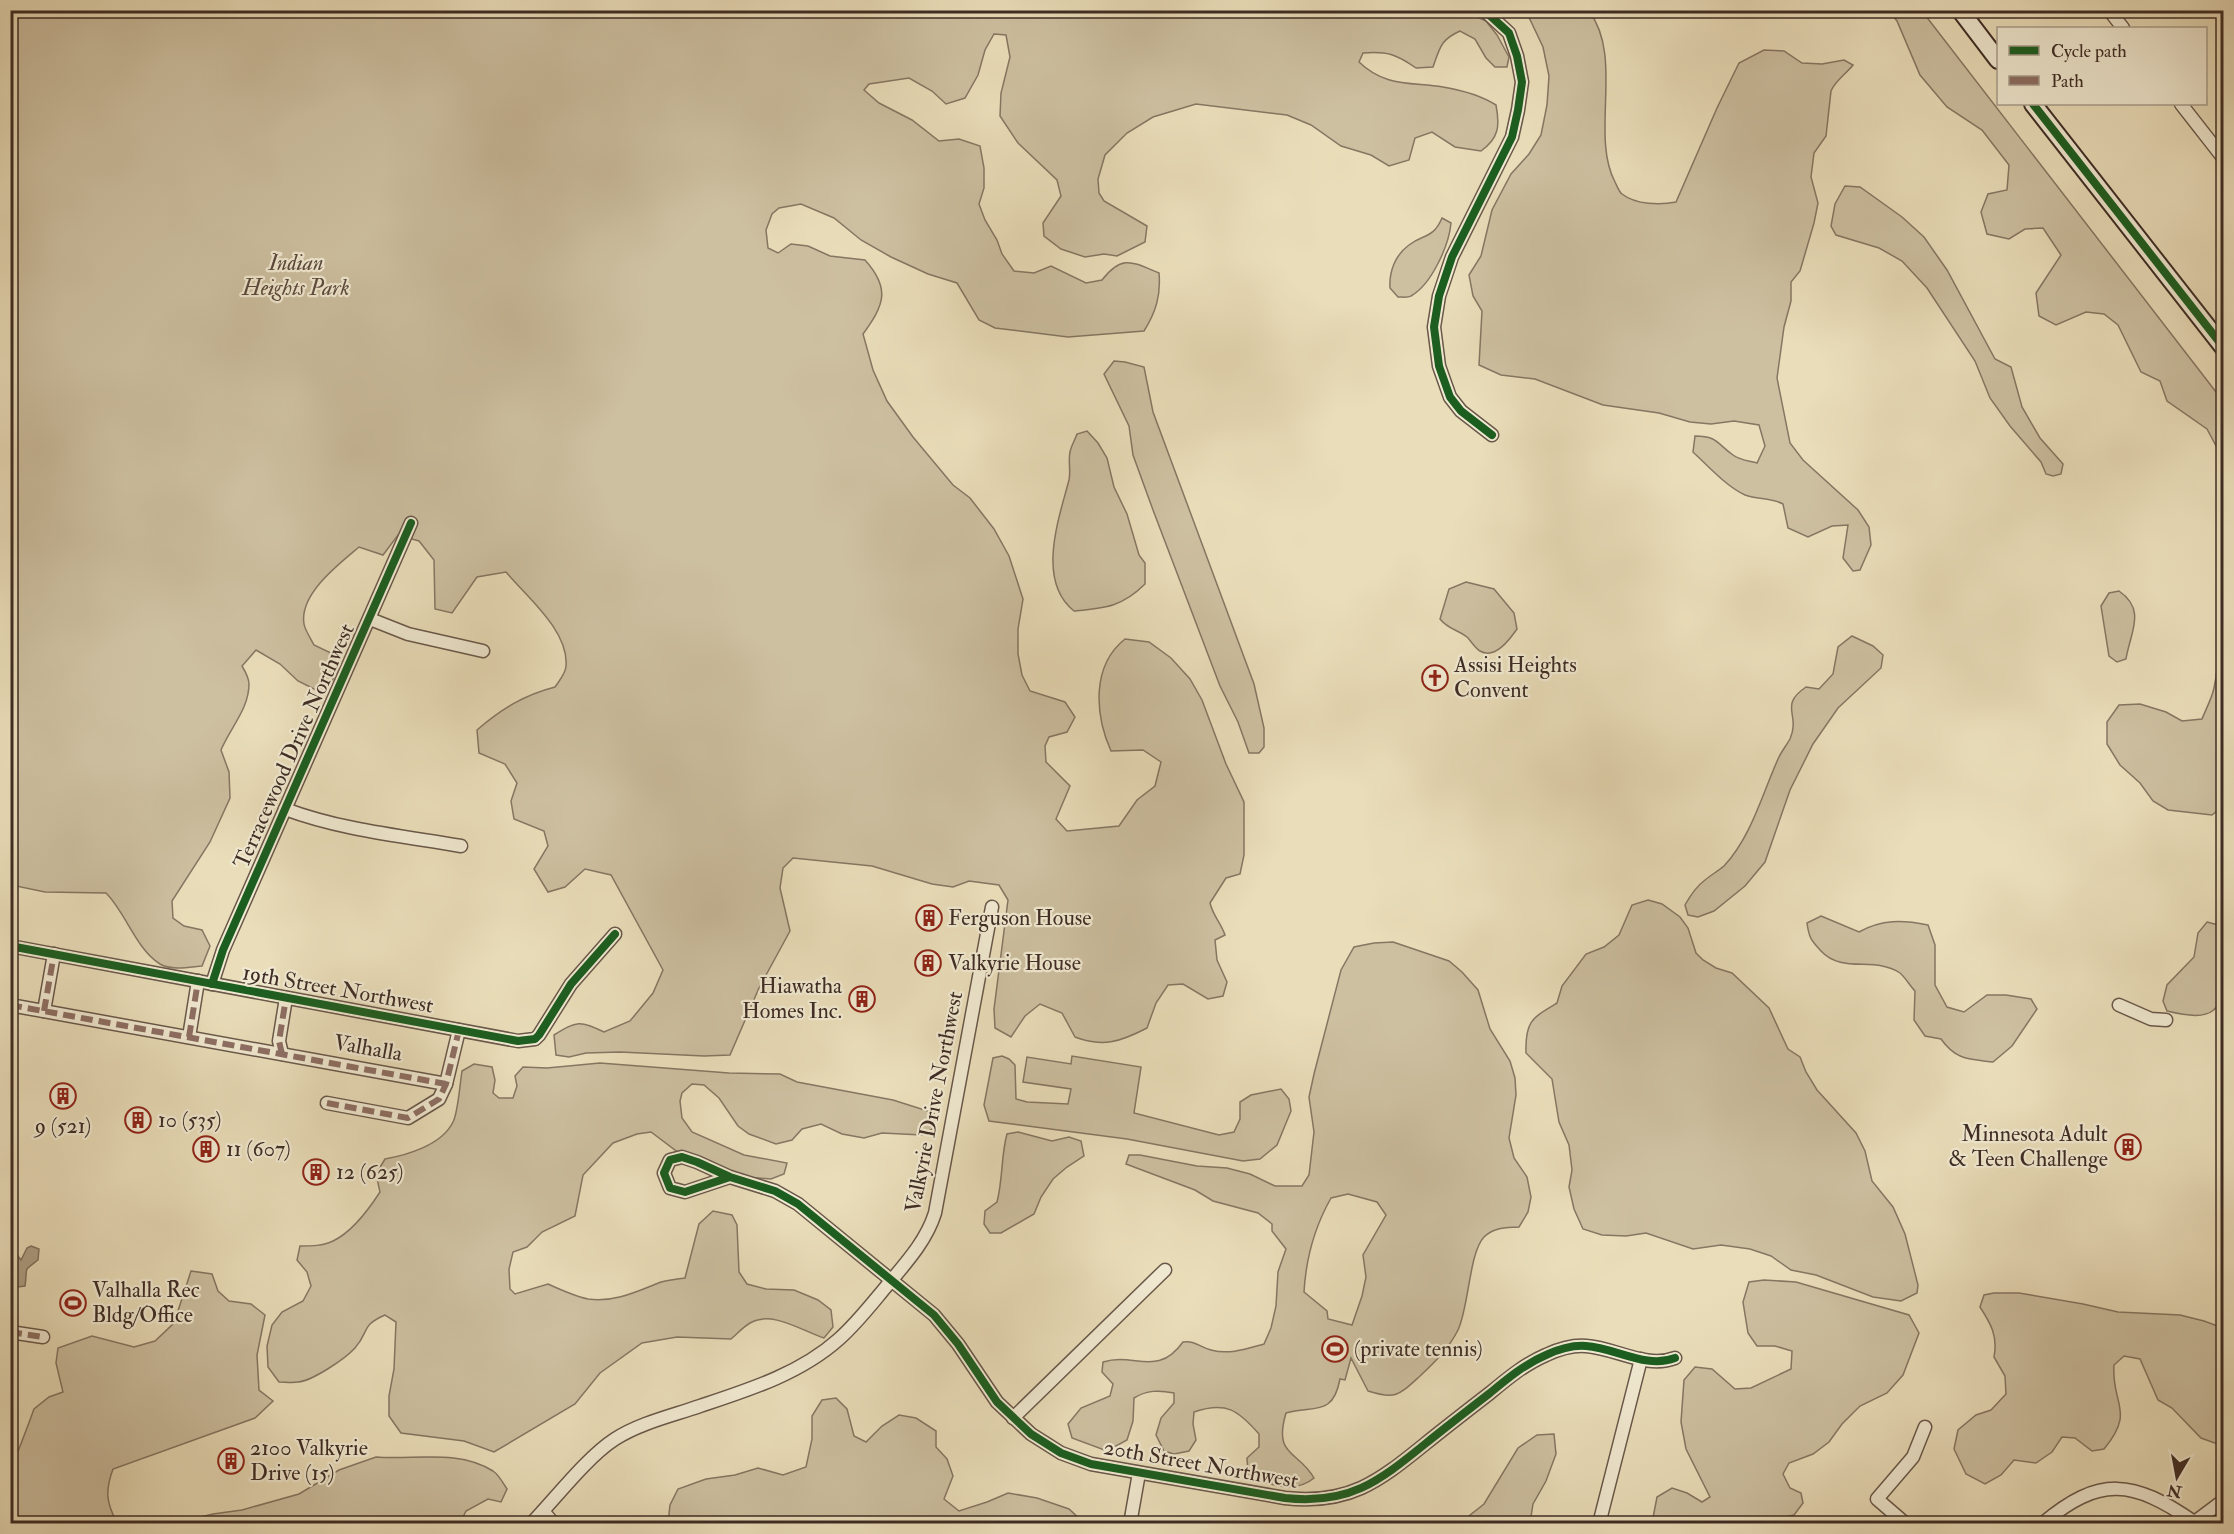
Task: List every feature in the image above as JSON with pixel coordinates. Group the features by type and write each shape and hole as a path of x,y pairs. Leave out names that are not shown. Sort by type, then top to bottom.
{"main road":[{"path":"1960,10 1997,59"},
{"path":"2034,105 2223,348"}],"street":[{"path":"1484,10 1509,33 1517,56 1522,82 1518,110 1512,137 1452,257 1439,296 1434,327 1439,366 1450,397 1461,411 1492,435"},
{"path":"2109,10 2121,21"},
{"path":"2182,105 2223,159"},
{"name":"Terracewood Drive Northwest","path":"212,984 223,950 411,523"},
{"path":"370,619 408,634 483,651"},
{"path":"285,809 342,826 461,846"},
{"name":"Valkyrie Drive Northwest","path":"531,1524 612,1441 630,1431 768,1382 804,1364 823,1351 857,1322 924,1239 935,1213 992,907"},
{"name":"19th Street Northwest","path":"10,946 518,1041 535,1039 540,1035 571,984 615,934"},
{"path":"44,1011 54,954"},
{"path":"189,1037 198,981"},
{"path":"282,1054 279,1041 286,998"},
{"name":"Valhalla","path":"10,1005 446,1084"},
{"path":"2119,1005 2151,1019 2166,1020"},
{"path":"327,1103 408,1118 439,1099 446,1084 459,1030"},
{"name":"20th Street Northwest","path":"730,1177 685,1192 670,1188 664,1173 669,1160 682,1157 730,1177 767,1187 798,1204 941,1323 997,1402 1031,1434 1061,1453 1091,1464 1286,1498 1306,1500 1342,1495 1360,1490 1385,1476 1514,1373 1548,1354 1566,1348 1586,1346 1656,1362 1675,1358"},
{"path":"1013,1418 1165,1270"},
{"path":"10,1332 43,1337"},
{"path":"1599,1524 1641,1359"},
{"path":"1906,1524 1876,1499 1913,1457 1925,1427"},
{"path":"1130,1524 1139,1473"},
{"path":"2042,1524 2074,1499 2093,1491 2115,1488 2136,1491 2155,1499 2175,1509 2193,1522 2223,1500"},
{"path":"543,1511 554,1524"}],"green space":[{"name":"Indian Heights Park","path":"310,10 325,12 331,10 1463,10 1486,21 1509,57 1507,67 1495,67 1486,58 1475,39 1460,31 1445,41 1433,67 1416,68 1391,54 1379,53 1363,53 1359,62 1378,76 1388,80 1457,90 1496,105 1497,131 1492,141 1481,151 1455,147 1432,132 1415,138 1409,160 1389,166 1371,155 1341,146 1311,125 1287,115 1196,104 1153,117 1127,133 1105,155 1098,179 1099,193 1104,201 1147,226 1145,242 1117,256 1104,254 1085,257 1061,249 1044,236 1043,223 1061,196 1057,180 1018,143 1000,116 1001,93 1010,57 1006,35 994,34 985,50 978,75 965,98 946,104 932,91 909,78 869,84 864,90 879,103 912,120 939,141 959,139 980,146 984,168 984,188 979,204 1002,254 1014,271 1034,273 1051,266 1086,283 1102,280 1122,263 1134,264 1159,273 1157,303 1144,331 1068,337 995,328 979,320 957,283 928,274 891,257 861,240 834,218 801,204 779,208 772,214 766,230 768,248 778,253 791,244 808,246 830,256 865,260 879,280 882,297 880,305 863,334 873,370 887,401 913,437 953,485 970,498 994,529 1009,556 1023,599 1018,629 1018,654 1022,675 1030,691 1065,702 1075,717 1067,732 1049,737 1045,746 1046,762 1070,786 1056,819 1067,831 1119,826 1137,800 1155,786 1161,762 1143,750 1111,751 1106,737 1099,707 1099,692 1106,663 1114,650 1125,639 1149,642 1171,658 1190,679 1202,700 1226,764 1244,802 1244,855 1240,874 1226,878 1210,903 1225,935 1215,940 1217,960 1227,982 1223,996 1208,999 1183,984 1168,985 1156,1003 1147,1028 1112,1042 1095,1042 1075,1037 1062,1013 1040,1004 1025,1016 1011,1037 995,1028 994,1009 1008,900 999,885 969,881 953,887 932,884 872,866 793,858 783,868 780,888 790,931 759,988 730,1055 620,1052 586,1053 569,1057 556,1055 554,1035 568,1027 584,1024 604,1032 630,1021 653,993 663,970 611,875 585,869 565,887 548,892 534,869 548,846 544,831 514,819 511,801 517,783 505,764 479,753 477,730 513,704 555,687 562,677 566,669 565,653 554,627 506,572 477,577 452,613 435,609 434,560 419,541 398,535 383,555 359,547 322,581 308,602 304,613 307,632 314,645 333,654 339,669 324,694 298,681 280,664 256,650 242,666 249,684 246,702 221,750 229,772 230,798 210,842 172,901 173,918 184,926 202,930 210,946 202,966 175,968 160,964 144,949 120,910 106,893 45,892 11,885 10,11"},
{"path":"1526,11 1589,11 1599,30 1604,51 1605,142 1608,163 1621,193 1641,202 1663,204 1676,202 1739,63 1764,50 1784,51 1802,63 1822,64 1844,60 1853,65 1831,91 1826,136 1814,153 1811,177 1818,203 1800,271 1791,282 1791,301 1784,327 1777,378 1790,443 1803,460 1858,510 1869,527 1871,545 1860,570 1853,571 1843,558 1848,525 1832,526 1808,537 1788,528 1783,504 1773,500 1750,497 1731,487 1693,452 1695,436 1703,436 1717,441 1735,457 1757,463 1765,446 1759,425 1734,421 1711,424 1690,422 1659,413 1603,405 1535,379 1501,375 1479,365 1482,311 1473,296 1469,275 1481,256 1492,210 1511,174 1529,154 1541,135 1547,105 1549,76 1543,47"},
{"path":"1889,11 1922,11 2223,401 2223,459 2207,429 2167,401 2160,381 2141,372 2118,325 2104,314 2086,312 2056,325 2039,316 2036,293 2061,255 2043,228 2025,229 2009,239 1987,234 1981,212 1988,194 2007,190 2009,165 1982,130 1947,107 1920,75 1897,21"},
{"path":"1845,186 1860,187 1902,217 1924,237 1947,270 1995,359 2011,367 2022,407 2040,438 2063,464 2061,474 2053,476 2046,474 2041,462 2010,426 1990,398 1975,361 1927,288 1902,261 1879,248 1836,235 1831,226 1835,204"},
{"path":"1442,218 1451,223 1447,242 1438,263 1419,290 1410,297 1398,297 1390,288 1392,270 1397,259 1409,245 1435,230"},
{"path":"1114,361 1144,367 1153,412 1254,684 1264,728 1264,747 1259,753 1249,753 1238,722 1220,686 1153,510 1133,455 1129,426 1104,374"},
{"path":"1087,431 1107,458 1114,487 1127,514 1139,555 1145,563 1145,584 1121,602 1095,609 1074,611 1062,598 1056,583 1053,566 1054,548 1056,530 1069,480 1071,450 1077,434"},
{"path":"2223,535 2223,806 2212,815 2168,810 2153,801 2140,783 2120,765 2107,744 2107,722 2119,705 2140,704 2166,712 2182,721 2202,719 2213,692 2217,669 2217,573"},
{"path":"1466,582 1494,589 1514,613 1517,629 1502,647 1491,653 1480,651 1467,637 1440,619 1449,589"},
{"path":"2119,591 2128,598 2135,614 2135,622 2126,659 2117,662 2109,656 2101,606 2109,593"},
{"path":"1852,636 1873,646 1883,655 1881,668 1838,708 1813,744 1790,790 1765,862 1745,886 1714,911 1698,917 1688,915 1685,905 1691,895 1702,882 1724,866 1749,829 1778,759 1790,739 1793,730 1793,700 1806,687 1819,689 1833,674 1838,647"},
{"path":"1648,900 1662,904 1680,917 1688,928 1696,953 1716,968 1732,973 1769,1008 1788,1049 1800,1057 1817,1090 1856,1133 1865,1151 1872,1181 1893,1207 1905,1234 1918,1285 1917,1293 1901,1301 1873,1297 1816,1275 1791,1270 1771,1256 1750,1249 1721,1245 1693,1249 1646,1233 1626,1236 1602,1235 1583,1229 1574,1209 1569,1187 1572,1170 1569,1145 1559,1122 1552,1079 1526,1053 1527,1034 1536,1017 1557,1003 1562,986 1586,954 1604,947 1619,935 1632,905"},
{"path":"1821,916 1859,932 1876,925 1893,922 1928,925 1935,945 1935,985 1947,1007 1964,1012 1987,995 2006,995 2031,999 2037,1009 2012,1046 1993,1062 1957,1055 1941,1039 1925,1036 1914,1020 1915,991 1900,973 1880,966 1839,962 1829,958 1821,951 1811,938 1807,923"},
{"path":"2207,922 2218,925 2223,940 2223,983 2222,995 2218,1004 2213,1011 2205,1014 2167,1011 2163,1001 2167,985 2194,957 2198,933"},
{"path":"1393,942 1449,961 1462,972 1478,990 1490,1029 1510,1061 1515,1078 1516,1095 1509,1138 1514,1158 1527,1177 1531,1197 1528,1212 1519,1227 1492,1231 1479,1245 1472,1267 1462,1320 1454,1337 1431,1365 1407,1388 1397,1394 1385,1395 1368,1391 1351,1358 1345,1380 1340,1379 1333,1399 1321,1407 1286,1413 1283,1427 1285,1446 1314,1478 1298,1486 1281,1486 1264,1482 1248,1474 1247,1458 1259,1447 1259,1434 1231,1410 1215,1407 1194,1412 1193,1424 1196,1440 1189,1451 1174,1454 1164,1451 1156,1435 1161,1418 1174,1403 1174,1393 1153,1391 1134,1398 1133,1421 1127,1440 1107,1451 1072,1438 1068,1424 1081,1408 1110,1396 1113,1384 1102,1372 1103,1362 1125,1360 1155,1362 1173,1353 1183,1342 1224,1352 1264,1344 1271,1328 1276,1306 1278,1272 1286,1249 1272,1231 1272,1224 1258,1213 1213,1201 1195,1190 1126,1164 1129,1155 1140,1155 1197,1166 1227,1168 1250,1174 1275,1186 1302,1186 1309,1175 1314,1132 1309,1097 1341,970 1354,947","holes":["1348,1194 1377,1202 1386,1215 1363,1255 1366,1277 1352,1325 1328,1319 1327,1311 1304,1292 1309,1255 1320,1220 1331,1198"]},
{"path":"1002,1056 1015,1065 1016,1099 1027,1102 1068,1104 1071,1089 1023,1082 1027,1057 1071,1064 1072,1056 1141,1067 1134,1113 1219,1135 1234,1132 1240,1119 1240,1102 1251,1095 1281,1089 1289,1099 1291,1111 1277,1145 1260,1159 1243,1161 1127,1139 989,1121 984,1105 993,1058"},
{"path":"600,1063 729,1073 780,1074 797,1082 893,1100 934,1113 934,1128 922,1135 882,1133 864,1138 842,1134 821,1124 802,1129 792,1140 776,1144 749,1134 738,1126 719,1098 704,1085 692,1084 682,1093 680,1101 682,1118 692,1132 744,1155 787,1163 784,1174 771,1179 747,1177 679,1153 651,1132 637,1134 613,1143 583,1175 575,1216 542,1232 527,1247 513,1252 509,1269 510,1289 515,1294 548,1284 588,1299 616,1298 661,1282 685,1278 699,1224 713,1211 732,1215 737,1225 739,1272 747,1284 766,1289 794,1290 818,1300 831,1310 833,1327 824,1338 787,1323 768,1319 750,1323 731,1339 677,1337 642,1343 600,1373 575,1404 494,1452 464,1441 401,1433 389,1416 396,1322 385,1315 372,1322 355,1348 328,1369 304,1381 279,1382 268,1367 267,1346 272,1325 282,1312 303,1301 311,1286 307,1272 297,1260 300,1246 325,1244 347,1232 380,1192 376,1174 385,1159 423,1148 448,1130 456,1112 462,1071 474,1064 492,1067 495,1080 493,1093 499,1098 513,1098 517,1086 515,1076 523,1067 547,1068"},
{"path":"1018,1132 1052,1141 1069,1137 1081,1141 1084,1156 1053,1179 1041,1197 1034,1214 1001,1233 990,1233 984,1224 985,1211 997,1202 1007,1134"},
{"path":"191,1271 212,1274 218,1291 229,1301 251,1304 265,1315 257,1355 259,1390 273,1401 255,1418 113,1469 108,1496 117,1523 11,1523 11,1480 17,1454 34,1409 49,1397 63,1392 56,1363 58,1348 92,1336 134,1347 155,1341 174,1323"},
{"path":"1764,1280 1796,1282 1909,1315 1919,1333 1903,1375 1887,1393 1860,1406 1842,1424 1829,1442 1813,1454 1789,1463 1783,1474 1790,1488 1801,1493 1803,1503 1794,1515 1776,1519 1771,1523 1652,1523 1657,1497 1672,1488 1687,1493 1702,1502 1710,1497 1686,1449 1681,1422 1684,1380 1695,1367 1712,1369 1735,1389 1751,1388 1791,1369 1792,1351 1775,1346 1757,1346 1748,1333 1743,1302 1749,1282"},
{"path":"2019,1293 2118,1312 2180,1315 2223,1328 2223,1446 2201,1438 2172,1408 2158,1400 2140,1359 2124,1356 2114,1365 2114,1378 2120,1407 2119,1425 2104,1449 2092,1451 2075,1438 2062,1437 2052,1452 2036,1463 2014,1460 2001,1475 1985,1484 1966,1474 1954,1449 1958,1430 1976,1415 1991,1410 2006,1394 2005,1376 1994,1357 1993,1330 1980,1307 1984,1295"},
{"path":"836,1398 847,1409 854,1436 866,1442 882,1426 899,1415 916,1418 936,1431 936,1447 947,1459 953,1476 944,1499 959,1511 1008,1493 1037,1498 1069,1509 1084,1523 668,1523 670,1505 678,1489 706,1479 735,1475 758,1468 783,1475 806,1467 812,1439 812,1416 822,1400"},
{"path":"1554,1434 1556,1454 1546,1481 1533,1504 1530,1523 1460,1523 1484,1504 1518,1448 1537,1435"},
{"path":"376,1457 436,1457 465,1460 493,1471 507,1489 501,1502 488,1499 466,1511 460,1523 176,1523 242,1510 299,1494 339,1470"}],"shaded area":[{"path":"31,1246 39,1249 38,1260 27,1270 25,1286 18,1287 14,1285 16,1272 11,1266 11,1251 14,1251 21,1260 27,1248"}],"marked path":[{"path":"44,1011 54,954"},
{"path":"189,1037 198,981"},
{"path":"282,1054 279,1041 286,998"},
{"path":"10,1005 446,1084"},
{"path":"327,1103 408,1118 439,1099 446,1084 459,1030"},
{"path":"10,1332 43,1337"}],"cycle path":[{"path":"1484,10 1509,33 1517,56 1522,82 1518,110 1512,137 1452,257 1439,296 1434,327 1439,366 1450,397 1461,411 1492,435"},
{"path":"2034,105 2224,348"},
{"path":"212,984 223,950 411,523"},
{"path":"10,946 518,1041 535,1039 539,1035 571,984 615,934"},
{"path":"730,1177 685,1192 670,1188 664,1173 670,1160 682,1157 730,1177 775,1191 798,1204 934,1315 958,1344 997,1402 1031,1434 1061,1453 1091,1464 1285,1498 1327,1498 1345,1494 1377,1480 1517,1372 1551,1353 1561,1349 1586,1346 1642,1360 1664,1361 1675,1358"}],"place":[{"name":"Assisi Heights Convent","path":"1435,678"},
{"name":"Ferguson House","path":"929,918"},
{"name":"Valkyrie House","path":"928,963"},
{"name":"Hiawatha Homes Inc.","path":"862,999"},
{"name":"9 (521)","path":"63,1096"},
{"name":"10 (535)","path":"138,1120"},
{"name":"Minnesota Adult & Teen Challenge","path":"2128,1147"},
{"name":"11 (607)","path":"206,1149"},
{"name":"12 (625)","path":"316,1172"},
{"name":"Valhalla Rec Bldg/Office","path":"73,1303"},
{"name":"(private tennis)","path":"1335,1349"},
{"name":"2100 Valkyrie Drive (15)","path":"231,1461"}]}
